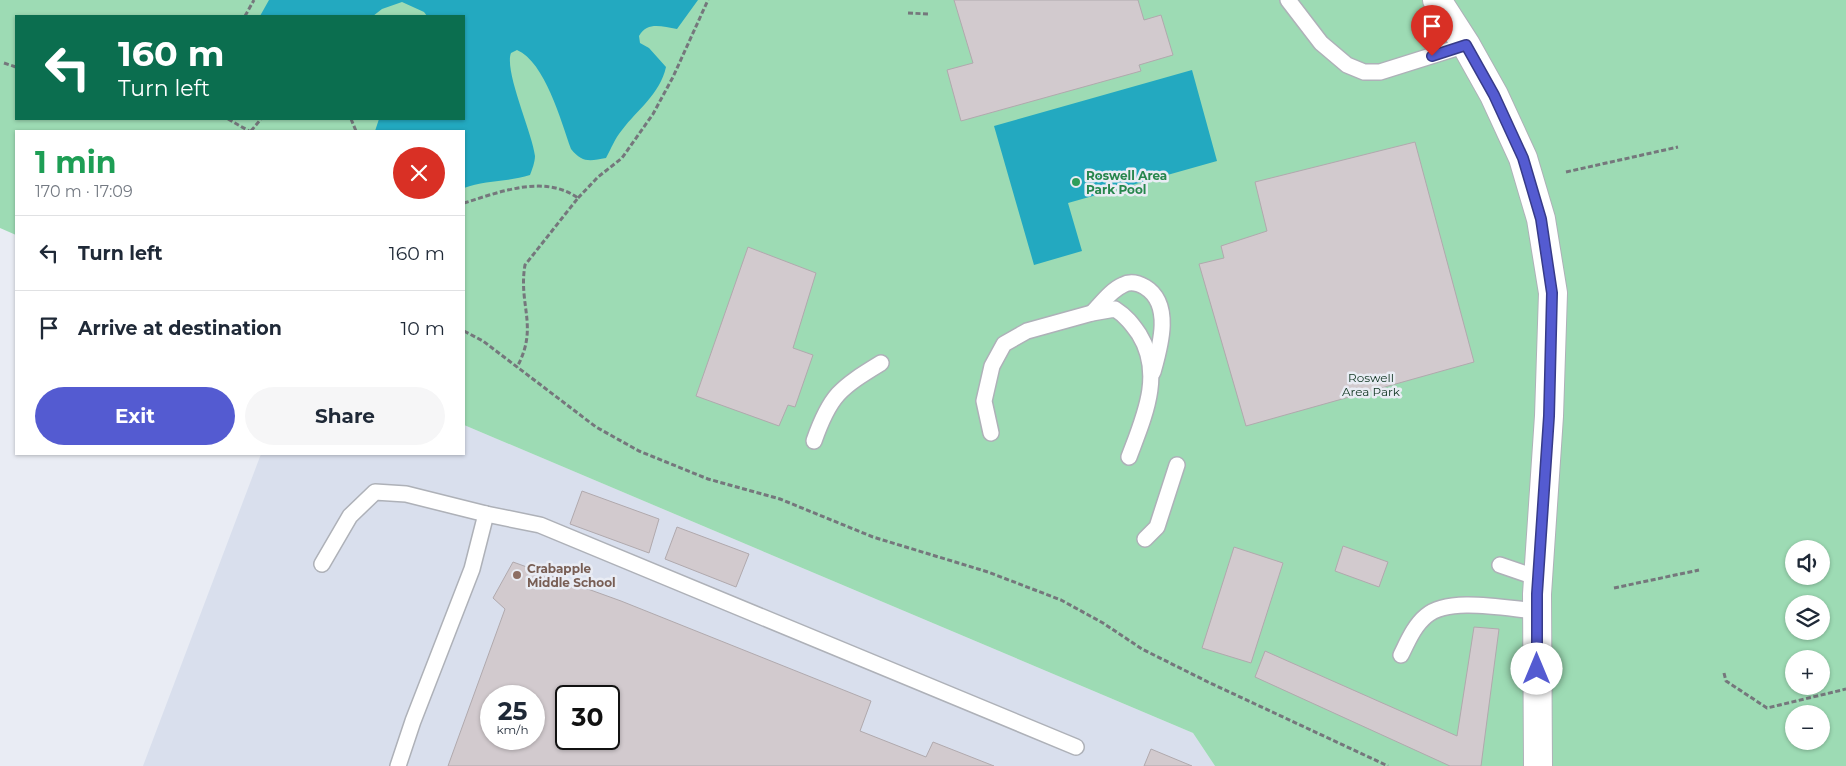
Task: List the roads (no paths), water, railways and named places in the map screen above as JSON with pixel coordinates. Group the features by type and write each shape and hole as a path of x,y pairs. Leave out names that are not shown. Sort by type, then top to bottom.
{"street":[{"path":"1437,0 1466,45 1494,95 1523,158 1541,219 1552,293 1549,416 1537,611 1538,766"}],"lane":[{"path":"1288,0 1321,43 1347,64 1364,72 1380,72 1466,45"},
{"path":"1092,313 1124,284 1132,282 1150,290 1161,310 1161,343 1153,372 1149,398 1129,457"},
{"path":"991,433 984,401 992,366 1004,344 1027,331 1092,313 1115,309 1124,315 1144,343 1153,372"},
{"path":"814,441 834,398 846,384 881,363"},
{"path":"1146,539 1157,528 1177,465"},
{"path":"322,564 350,516 375,492 406,494 540,525 1076,747"},
{"path":"398,766 412,721 472,569 486,514"},
{"path":"1500,565 1538,578"},
{"path":"1401,655 1416,626 1438,608 1452,605 1537,611"}],"water":[{"path":"269,0 698,0 677,29 656,26 647,28 639,36 640,43 649,48 666,67 654,93 628,122 615,140 606,158 587,160 575,154 571,149 544,79 527,57 517,50 511,53 511,73 535,156 530,175 465,188 465,130 375,130 379,120 465,120 465,15 426,15 424,12 402,2 382,9 374,15 261,15"},
{"name":"Roswell Area Park Pool","path":"1192,70 1217,161 1068,203 1082,251 1034,265 994,126"}],"place":[{"name":"Roswell Area Park Pool","path":"1076,182"},
{"name":"Crabapple Middle School","path":"517,575"}],"park label":[{"name":"Roswell Area Park","path":"1371,384"}]}
